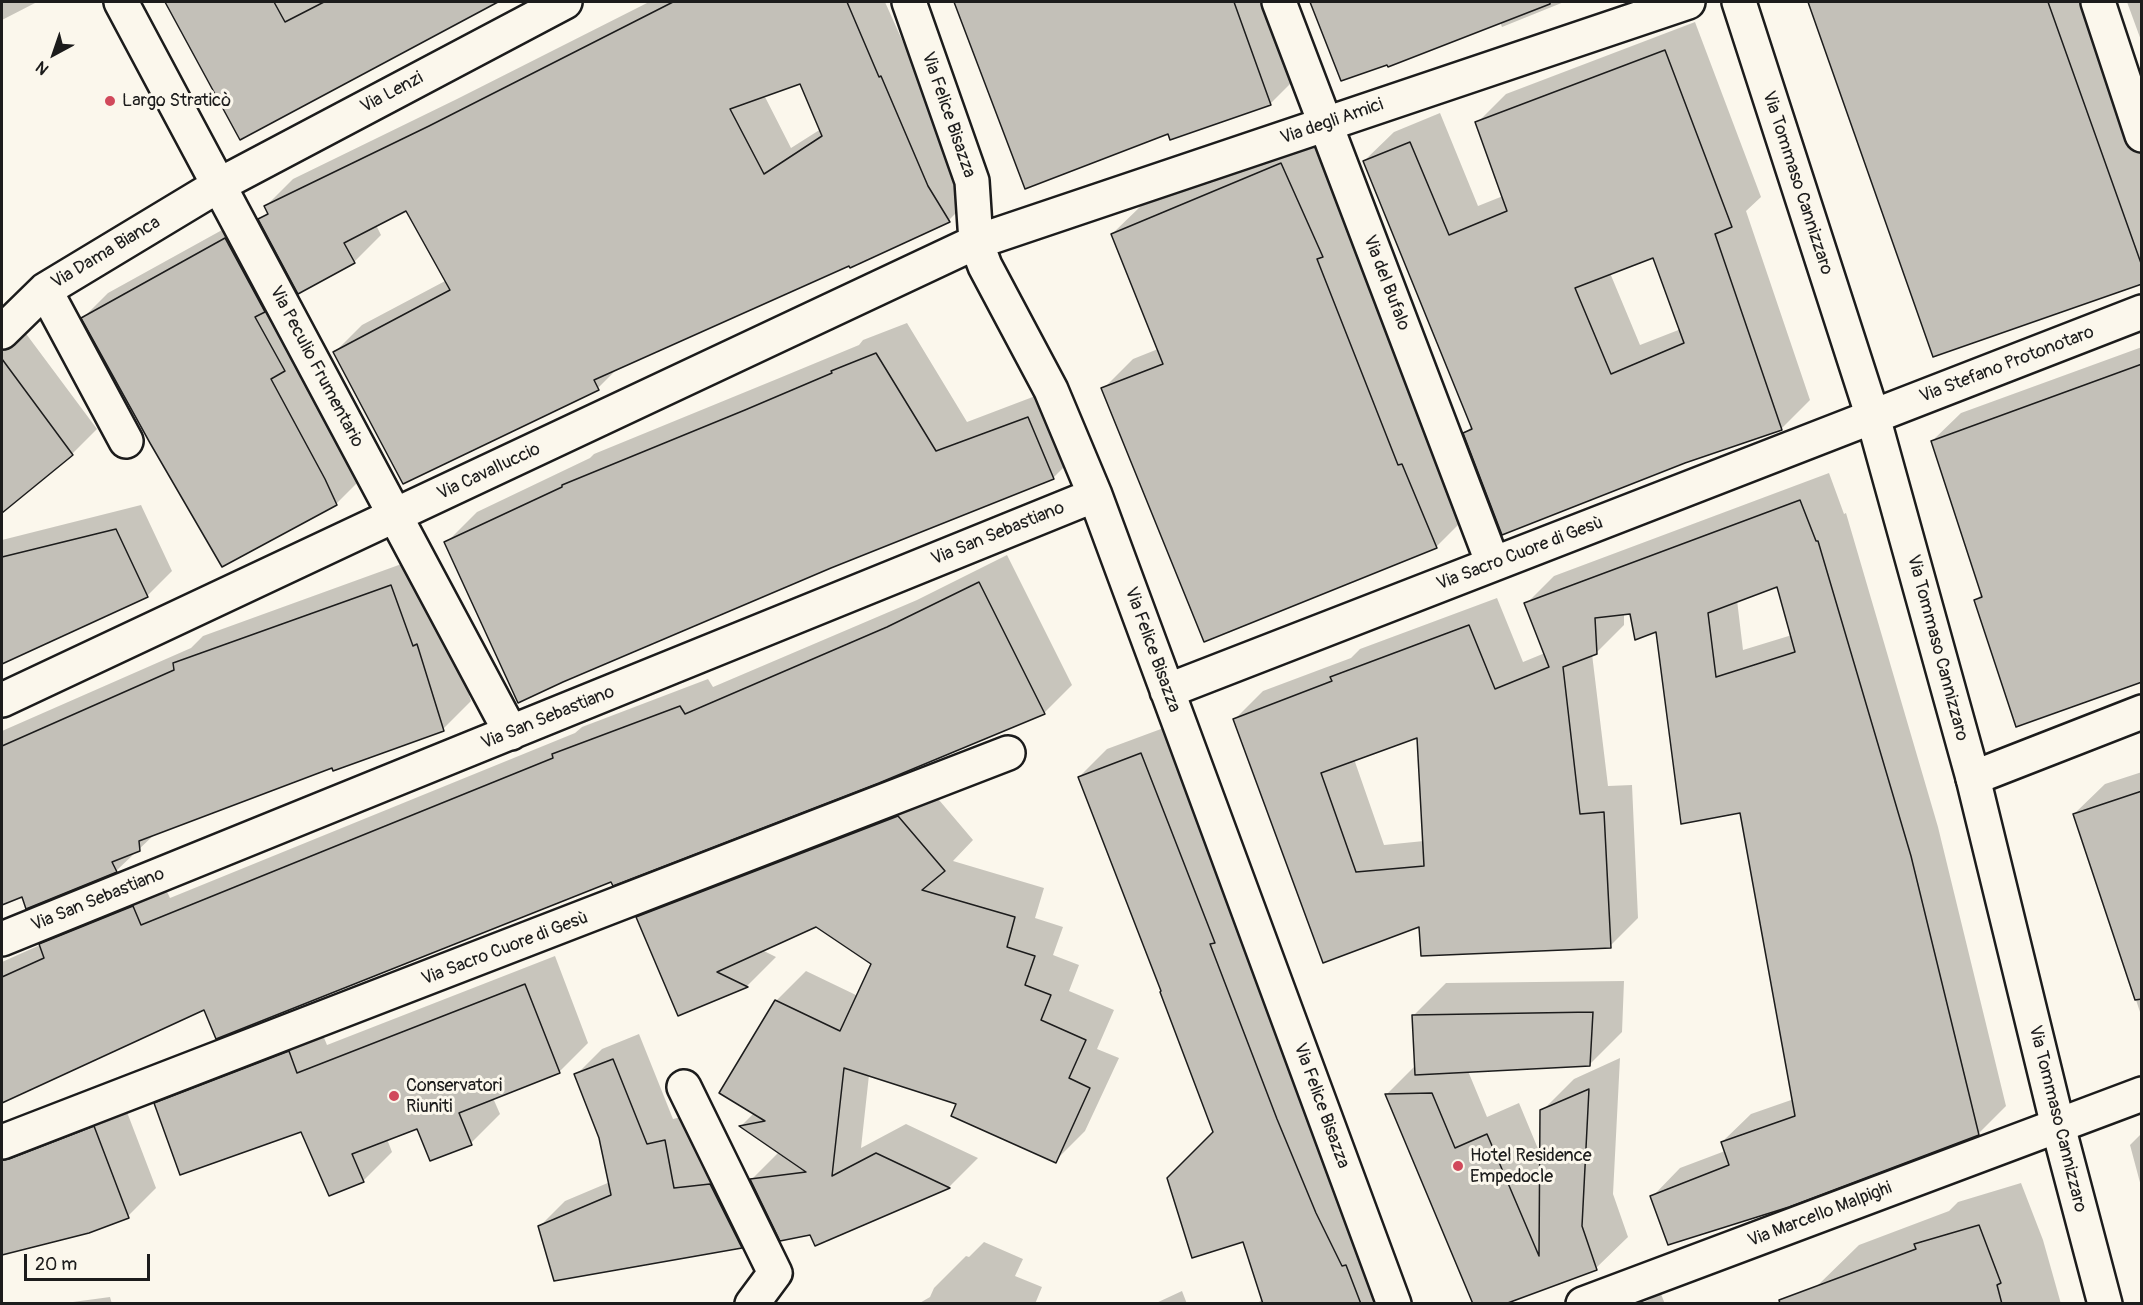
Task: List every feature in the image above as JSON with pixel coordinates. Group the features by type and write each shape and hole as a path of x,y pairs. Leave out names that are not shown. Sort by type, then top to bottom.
{"street":[{"name":"Via Peculio Frumentario","path":"121,2 511,733"},
{"name":"Via Lenzi","path":"219,185 565,2"},
{"name":"Via Felice Bisazza","path":"909,2 972,181 976,242 985,266 1051,390 1095,495 1394,1304"},
{"name":"Via del Bufalo","path":"1279,2 1493,564"},
{"name":"Via degli Amici","path":"976,242 1688,2"},
{"name":"Via Tommaso Cannizzaro","path":"1739,2 1873,417 1973,778 2058,1126 2105,1304"},
{"path":"2098,2 2142,135"},
{"name":"Via Dama Bianca","path":"2,332 45,290 219,185"},
{"name":"Via Cavalluccio","path":"2,700 976,242"},
{"path":"45,290 126,441"},
{"name":"Via Stefano Protonotaro","path":"1873,417 2142,312"},
{"name":"Via Sacro Cuore di Gesù","path":"1167,691 1873,417"},
{"name":"Via San Sebastiano","path":"2,939 1095,495"},
{"path":"1973,778 2142,712"},
{"name":"Via Sacro Cuore di Gesù","path":"2,1142 1008,753"},
{"path":"684,1087 775,1273 752,1304"},
{"name":"Via Marcello Malpighi","path":"1583,1304 2142,1094"}],"building":[{"path":"165,2 274,2 285,22 324,2 498,2 240,140"},
{"path":"673,2 847,2 928,186 950,222 594,380 599,390 403,484 333,352 450,290 406,211 344,243 355,263 298,294 258,219 268,214 264,206 429,126","holes":["800,84 822,136 764,174 730,109"]},
{"path":"954,2 1234,2 1271,105 1170,140 1168,134 1025,189"},
{"path":"1310,2 1550,2 1550,4 1388,67 1387,65 1341,81"},
{"path":"1808,2 2048,2 2142,266 2142,284 1933,357"},
{"path":"1665,50 1732,227 1715,234 1782,430 1685,463 1502,535 1463,433 1472,429 1363,161 1410,142 1449,235 1507,211 1475,122","holes":["1653,258 1684,343 1611,374 1575,288"]},
{"path":"1281,163 1323,257 1317,259 1398,465 1402,464 1437,548 1204,642 1101,388 1163,364 1111,234"},
{"path":"225,238 265,312 255,317 285,371 271,379 337,505 222,567 81,318"},
{"path":"876,353 936,451 1028,417 1054,479 831,568 518,703 444,542 562,487 562,485"},
{"path":"2,359 73,455 2,513"},
{"path":"2142,364 2142,682 2016,727 1974,600 1982,597 1931,441"},
{"path":"1800,500 1816,541 1818,541 1911,856 1979,1135 1789,1207 1668,1245 1650,1196 1729,1165 1721,1142 1795,1116 1740,813 1681,824 1656,632 1635,640 1630,614 1595,618 1597,654 1563,667 1580,814 1604,812 1611,948 1421,956 1419,927 1323,963 1233,719 1332,681 1330,677 1469,625 1495,689 1549,667 1524,603","holes":["1777,587 1795,652 1716,677 1708,613","1417,738 1424,866 1356,872 1321,773"]},
{"path":"116,529 148,597 2,664 2,557"},
{"path":"979,582 1045,714 879,783 613,886 611,882 216,1039 204,1010 2,1103 2,977 44,958 39,944 133,906 141,925 553,758 552,754 680,706 685,714 887,627"},
{"path":"391,585 413,646 417,644 444,731 333,771 332,768 139,841 140,851 112,862 117,872 26,909 22,897 2,905 2,746 174,670 173,663"},
{"path":"1141,753 1215,943 1210,944 1277,1119 1316,1213 1342,1266 1346,1265 1361,1304 1263,1304 1243,1242 1192,1258 1167,1178 1213,1132 1078,777"},
{"path":"2142,791 2142,999 2135,1000 2073,814"},
{"path":"898,816 945,871 922,890 1015,917 1007,947 1035,956 1025,985 1051,995 1041,1020 1086,1040 1069,1078 1090,1088 1056,1163 951,1116 956,1104 844,1068 832,1176 876,1153 950,1188 815,1246 810,1235 780,1241 750,1179 806,1172 739,1126 765,1121 719,1093 775,1000 840,1031 871,964 816,927 717,972 748,987 678,1016 636,917"},
{"name":"Conservatori Riuniti","path":"525,984 560,1073 459,1113 472,1145 430,1161 417,1129 352,1154 364,1182 329,1196 301,1132 180,1175 154,1103 289,1051 297,1073"},
{"path":"1593,1012 1590,1066 1415,1075 1412,1015"},
{"path":"613,1059 647,1144 665,1140 674,1188 710,1184 742,1248 554,1281 538,1226 611,1195 599,1138 574,1074"},
{"name":"Hotel Residence Empedocle","path":"1589,1089 1582,1226 1597,1270 1505,1304 1473,1304 1385,1094 1432,1093 1455,1148 1487,1134 1539,1256 1540,1110"},
{"path":"94,1126 129,1218 89,1233 2,1255 2,1160"},
{"path":"1979,1225 2001,1283 1997,1285 2002,1304 1780,1304 1779,1300 1916,1249 1914,1244"}],"place":[{"name":"Largo Straticò","path":"110,101"},
{"name":"Conservatori Riuniti","path":"394,1096"},
{"name":"Hotel Residence Empedocle","path":"1458,1166"}]}
